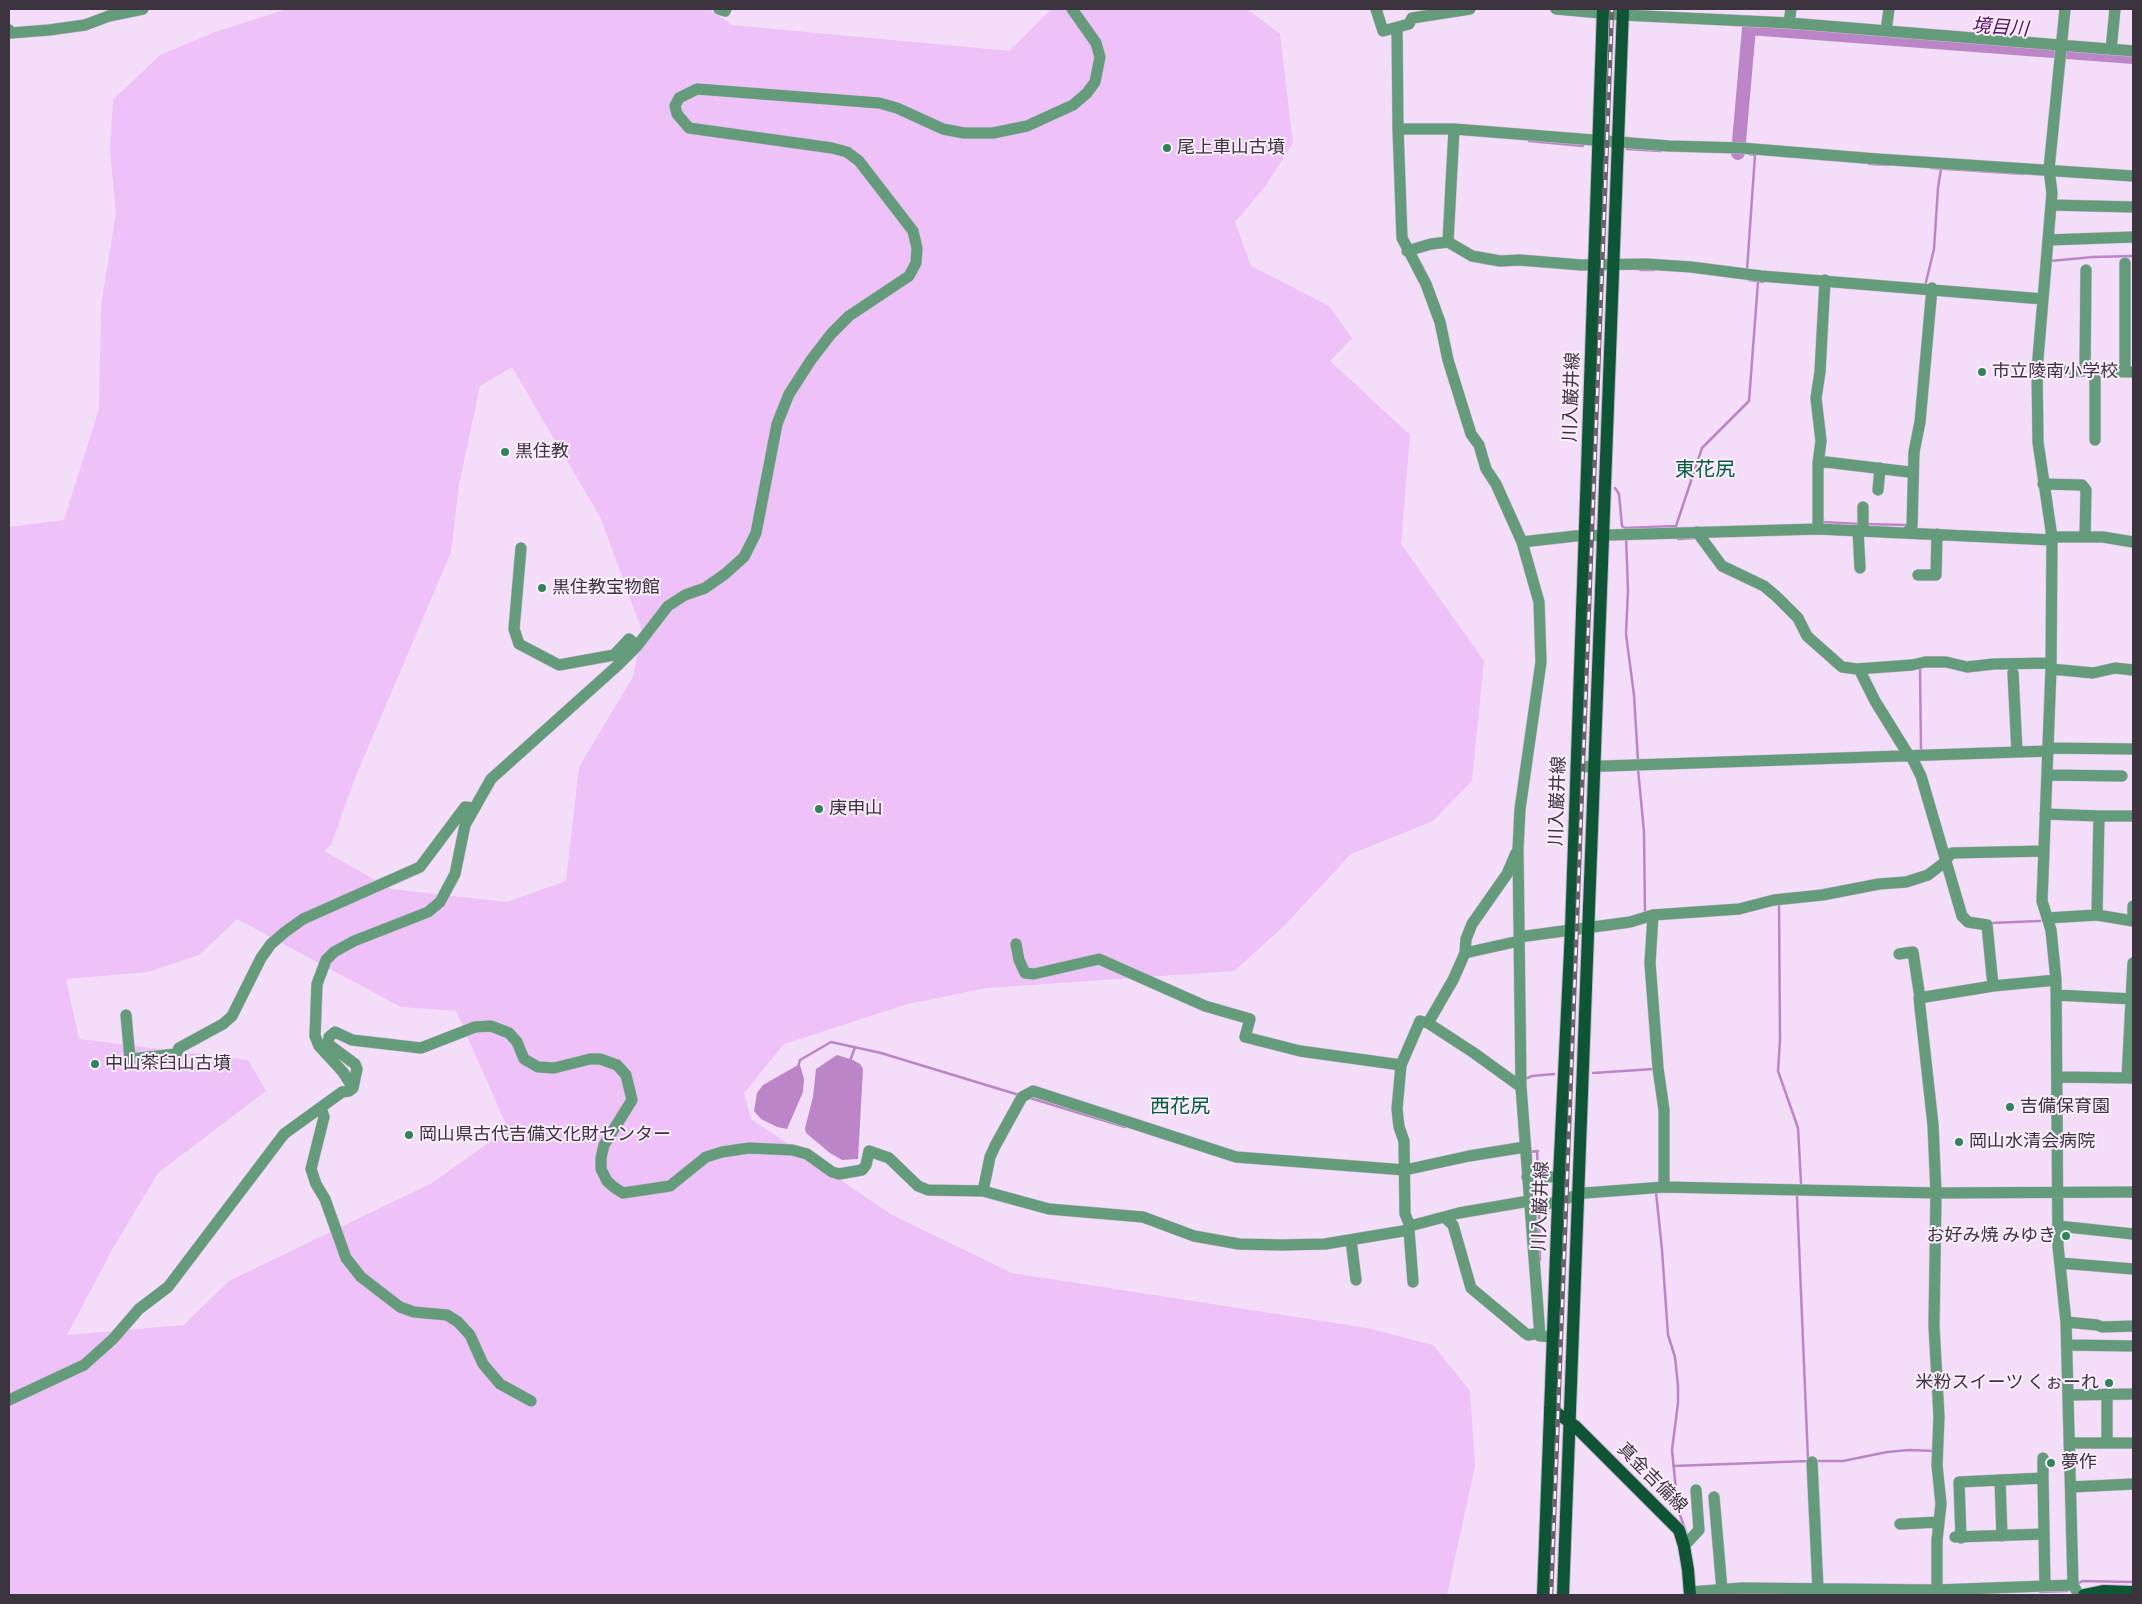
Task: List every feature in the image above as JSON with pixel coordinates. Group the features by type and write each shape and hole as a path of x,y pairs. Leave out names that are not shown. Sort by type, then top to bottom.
{"main road":[{"name":"川入巌井線","path":"1543,1595 1559,1177 1571,930 1603,11"},
{"name":"川入巌井線","path":"1563,1595 1623,12"},
{"name":"真金吉備線","path":"1550,1408 1570,1422 1679,1530 1687,1543 1690,1594"},
{"path":"2077,1590 2133,1592"}],"street":[{"path":"9,30 11,33 76,26 109,16 143,9"},
{"path":"719,9 725,12 726,9"},
{"path":"353,1088 343,1072 319,1046 315,1036 317,984 320,971 334,952 354,941 428,912 440,902 455,874 465,825 491,779 584,697 637,646 668,606 685,595 705,588 725,574 744,556 756,533 777,424 789,394 831,334 849,316 909,276 916,263 917,248 913,231 864,168 847,152 832,148 689,128 677,114 675,106 679,98 697,90 879,103 896,108 943,128 964,133 994,133 1026,126 1073,104 1087,93 1095,82 1100,57 1096,43 1072,9"},
{"path":"1376,9 1383,30 1408,24 1412,18 1456,9 1470,9"},
{"path":"1556,9 1690,14 2061,48 2133,51"},
{"path":"1789,23 1791,9"},
{"path":"1886,31 1889,9"},
{"path":"1690,1594 1722,1586 1818,1585 2045,1586 2077,1590 2069,1443 2066,1322 2056,1193 2059,1164 2056,980 2051,930 2042,901 2051,666 2052,539 2038,442 2037,370 2052,193 2049,169 2065,9"},
{"path":"2111,50 2115,9"},
{"path":"1397,28 1402,238 1407,251 1426,284 1440,322 1448,360 1471,434 1479,445 1486,469 1496,484 1522,542 1539,602 1541,662 1520,809 1518,849 1521,1087 1540,1336 1554,1337"},
{"path":"1398,130 1454,129 1669,146 1738,148 2133,176"},
{"path":"1448,242 1454,129"},
{"path":"2051,205 2133,207"},
{"path":"2048,240 2133,237"},
{"path":"1407,251 1431,244 1448,242 1472,256 1500,261 1520,260 1594,265 1691,267 1825,283 1929,289 2042,299"},
{"path":"2037,370 2129,372 2126,263"},
{"path":"2086,270 2095,440"},
{"path":"1818,529 1818,464 1821,441 1816,398 1820,372 1825,283"},
{"path":"1907,533 1912,526 1914,452 1920,422 1929,289"},
{"path":"1818,464 1826,462 1909,472"},
{"path":"1878,490 1880,468"},
{"path":"2043,484 2082,485 2086,490 2085,537"},
{"path":"1860,568 1863,507"},
{"path":"1522,542 1584,536 1861,527 1907,533 2052,539 2085,537 2133,542"},
{"path":"1697,532 1722,566 1764,586 1798,618 1807,636 1842,667 1860,671 1925,662 1946,662 1967,668 1994,664 2051,666 2093,673 2115,668 2133,670"},
{"path":"1918,575 1936,575 1938,534"},
{"path":"522,548 514,629 520,644 559,665 614,655 629,639 637,646"},
{"path":"1860,671 1875,701 1915,755 1962,916 1968,922 1987,926 1993,986"},
{"path":"2013,673 2017,752"},
{"path":"1576,767 2048,750 2133,749"},
{"path":"2047,775 2122,776"},
{"path":"126,1015 130,1059 176,1054 179,1048 223,1024 232,1016 261,958 271,944 284,932 303,919 420,866 465,806 474,808"},
{"path":"2045,814 2133,816"},
{"path":"2097,915 2099,816"},
{"path":"1428,1023 1453,980 1465,953 1466,939 1472,924 1507,874 1518,849"},
{"path":"1465,953 1519,939 1571,930 1650,918 1740,909 1774,900 1813,896 1879,884 1906,882 1928,875 1947,861 2044,851"},
{"path":"2047,918 2097,915 2133,921 2133,906"},
{"path":"1650,918 1650,963 1658,1068 1664,1110 1660,1187"},
{"path":"1016,944 1019,960 1025,973 1034,974 1099,958 1205,1006 1250,1019 1245,1037 1300,1051 1401,1065"},
{"path":"1899,954 1913,952 1934,1124 1936,1193 1934,1326 1939,1417 1937,1451 1941,1504 1937,1586"},
{"path":"2058,1077 2130,1078 2133,963"},
{"path":"1920,998 1993,986 2056,980"},
{"path":"2056,996 2132,999"},
{"path":"1413,1282 1410,1228 1405,1214 1404,1140 1399,1128 1398,1109 1401,1065 1420,1021 1428,1023 1474,1053 1521,1087"},
{"path":"9,1400 84,1366 113,1339 139,1309 168,1286 284,1134 342,1092 353,1088 358,1069 351,1061 330,1047 327,1040 332,1033 338,1033 352,1040 421,1048 475,1027 491,1026 509,1033 517,1042 524,1059 538,1067 554,1068 596,1059 608,1061 622,1069 630,1087 632,1100 607,1140 601,1158 602,1169 607,1181 623,1192 670,1186 706,1157 713,1154 749,1148 776,1148 802,1152 832,1172 839,1174 862,1170 866,1164 869,1151 889,1158 918,1186 928,1190 984,1191 1049,1209 1144,1217 1194,1236 1239,1244 1305,1245 1351,1240 1410,1228 1444,1217 1529,1203 1558,1201 1578,1195 1660,1187 1936,1193 2133,1192"},
{"path":"984,1191 990,1157 995,1146 1024,1096 1033,1091 1236,1157 1405,1173 1469,1156 1526,1151"},
{"path":"321,1108 324,1118 319,1131 311,1169 316,1184 325,1199 346,1258 361,1277 400,1307 414,1312 447,1315 458,1322 470,1335 483,1364 500,1384 531,1401"},
{"path":"1528,1177 1559,1177"},
{"path":"1444,1217 1453,1225 1469,1282 1475,1292 1525,1333 1532,1335 1540,1333"},
{"path":"2058,1226 2133,1234"},
{"path":"1351,1240 1356,1280"},
{"path":"2060,1262 2133,1269"},
{"path":"2066,1322 2102,1327 2133,1326"},
{"path":"2067,1346 2133,1346"},
{"path":"2107,1394 2107,1443"},
{"path":"2068,1395 2133,1394"},
{"path":"2069,1443 2133,1443"},
{"path":"2043,1458 2045,1586"},
{"path":"1812,1462 1818,1585"},
{"path":"2043,1478 1959,1482 1957,1538 2044,1534"},
{"path":"2000,1480 2002,1536"},
{"path":"2071,1487 2133,1484"},
{"path":"1687,1543 1699,1530 1696,1490"},
{"path":"1714,1497 1722,1586"},
{"path":"1698,1519 1715,1516"},
{"path":"1900,1524 1939,1522"}],"shaded area":[{"path":"287,9 709,9 732,25 1010,51 1051,9 1247,9 1280,34 1293,143 1264,188 1235,222 1251,266 1329,306 1352,338 1330,361 1410,435 1401,544 1484,661 1472,781 1433,821 1351,854 1284,926 1234,971 987,988 908,1004 784,1044 744,1093 751,1119 892,1215 1012,1273 1367,1328 1433,1345 1470,1391 1475,1466 1447,1595 9,1595 9,527 64,520 99,409 101,305 116,214 110,150 113,100 160,55 215,32","holes":["512,367 601,519 642,631 633,677 579,767 566,881 507,902 391,889 324,851 331,845 355,778 451,552 459,485 480,386","237,919 401,1007 456,1011 508,1129 432,1183 229,1281 184,1325 67,1335 113,1248 158,1173 266,1091 248,1060 79,1039 66,979 148,972 199,955"]},
{"path":"837,1055 853,1060 860,1064 863,1069 858,1159 842,1160 830,1153 806,1133 805,1128 813,1097 816,1069"},
{"path":"800,1065 804,1079 803,1092 787,1129 777,1127 761,1119 754,1111 757,1093 763,1085"}],"waterway":[{"name":"境目川","path":"1738,153 1749,28 2133,57"},
{"path":"1529,141 1583,146"},
{"path":"1627,149 1661,151"},
{"path":"1747,270 1755,155 1749,154"},
{"path":"1869,164 1888,165"},
{"path":"1931,168 2023,174"},
{"path":"1925,286 1934,249 1941,169"},
{"path":"2050,263 2050,261 2093,257 2133,256"},
{"path":"1640,270 1654,270"},
{"path":"1749,280 1763,282"},
{"path":"1676,526 1702,448 1749,401 1758,282"},
{"path":"1615,488 1619,494 1622,526 1625,528 1676,526 1677,530"},
{"path":"1823,519 1823,522 1860,524"},
{"path":"1865,524 1907,525"},
{"path":"1626,537 1628,590 1626,634 1634,695 1638,761"},
{"path":"1678,538 1696,538"},
{"path":"1920,667 1921,751"},
{"path":"1638,769 1644,832 1645,913"},
{"path":"1779,903 1780,1040 1778,1071 1798,1128 1801,1183"},
{"path":"1990,923 2040,921"},
{"path":"798,1067 800,1060 831,1042 881,1053 1019,1095"},
{"path":"850,1061 855,1047"},
{"path":"1593,1073 1654,1069"},
{"path":"1525,1079 1532,1076 1554,1074"},
{"path":"1030,1098 1125,1127"},
{"path":"1537,1151 1538,1172"},
{"path":"1530,1152 1538,1151"},
{"path":"1656,1192 1668,1335 1675,1357 1678,1386 1678,1403 1672,1450 1678,1509 1687,1535"},
{"path":"1797,1197 1808,1460"},
{"path":"1539,1209 1540,1260"},
{"path":"1814,1461 1843,1461 1887,1452 1909,1450 1935,1451"},
{"path":"1673,1466 1809,1461"},
{"path":"2076,1585 2082,1581 2133,1582"},
{"path":"2040,1592 2067,1591 2069,1589"},
{"path":"1729,1595 1756,1594"},
{"path":"1851,1595 1881,1595"}],"railway":[{"path":"1551,1595 1612,9"}],"place":[{"name":"尾上車山古墳","path":"1167,148"},
{"name":"市立陵南小学校","path":"1982,372"},
{"name":"黒住教","path":"505,452"},
{"name":"黒住教宝物館","path":"542,588"},
{"name":"庚申山","path":"819,809"},
{"name":"中山茶臼山古墳","path":"95,1064"},
{"name":"吉備保育園","path":"2010,1107"},
{"name":"岡山県古代吉備文化財センター","path":"409,1135"},
{"name":"岡山水清会病院","path":"1959,1142"},
{"name":"お好み焼 みゆき","path":"2066,1236"},
{"name":"米粉スイーツ くぉーれ","path":"2109,1383"},
{"name":"夢作","path":"2051,1463"}],"district":[{"name":"東花尻","path":"1705,470"},
{"name":"西花尻","path":"1180,1107"}]}
